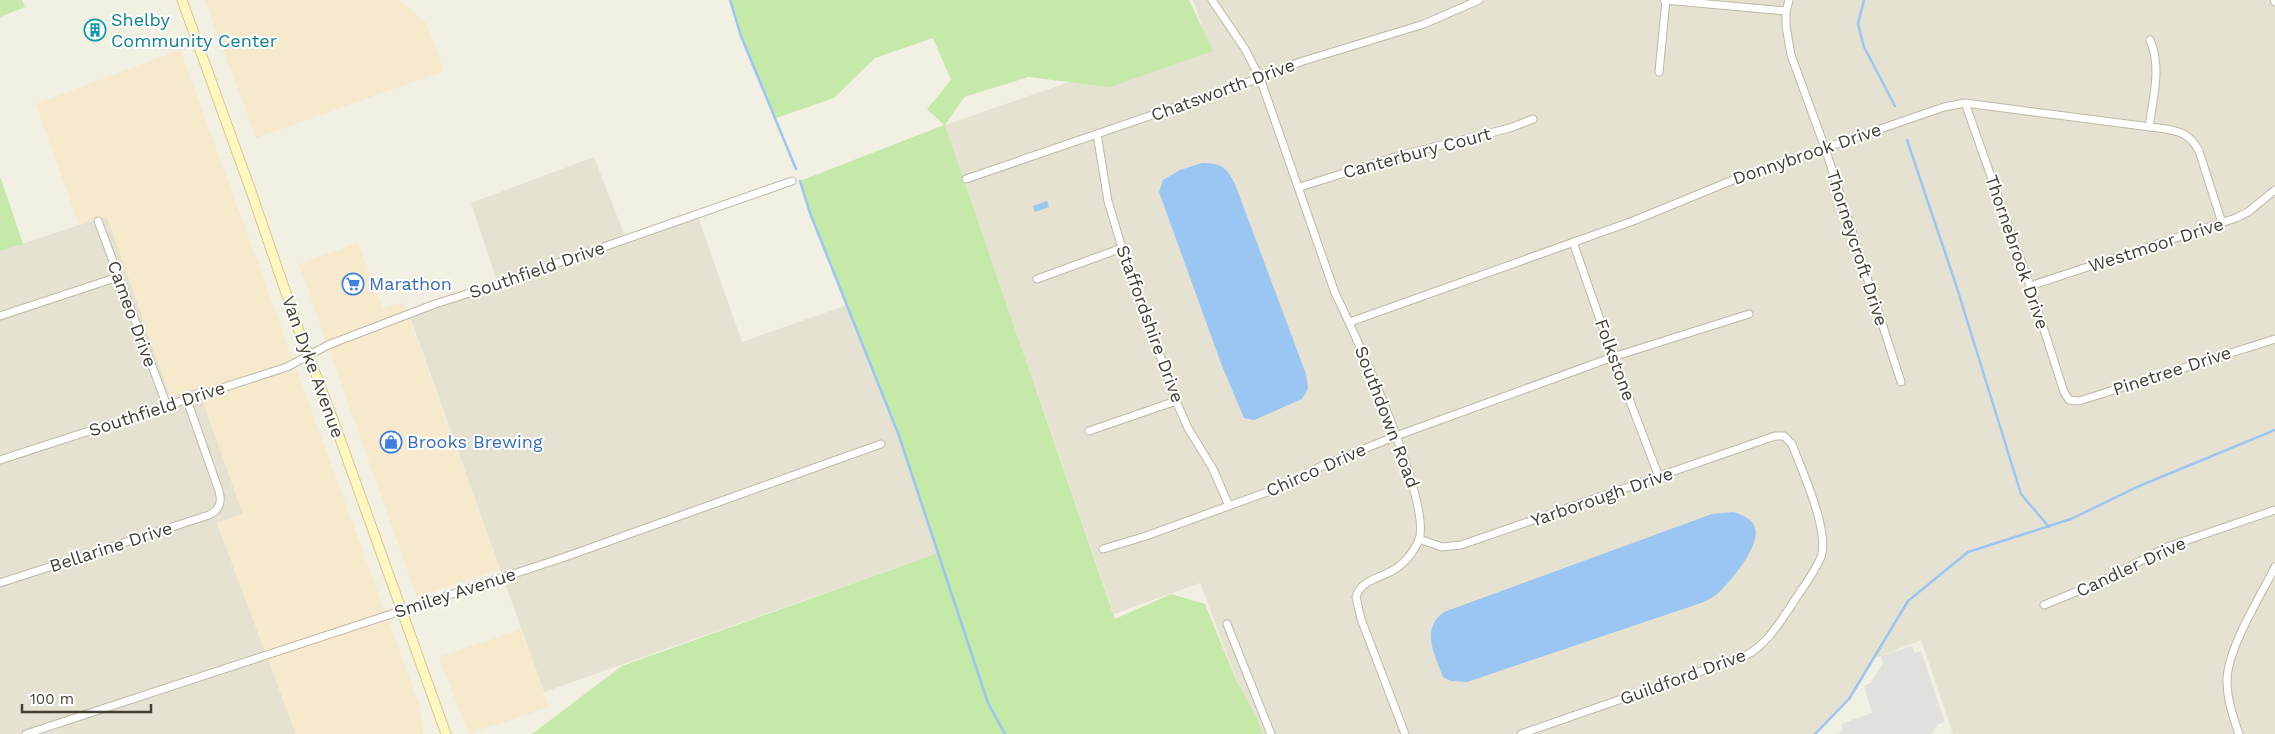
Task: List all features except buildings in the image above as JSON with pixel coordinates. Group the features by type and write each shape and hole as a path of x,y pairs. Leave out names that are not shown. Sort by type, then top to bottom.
{"main road":[{"name":"Van Dyke Avenue","path":"182,0 308,357 334,422 446,734"}],"street":[{"name":"Southdown Road","path":"1212,0 1245,49 1260,78 1300,187 1335,292 1350,322 1396,436 1418,504 1420,519 1419,539"},
{"name":"Chatsworth Drive","path":"966,179 1260,78 1300,62 1424,24 1479,0"},
{"path":"1659,72 1665,0 1786,12"},
{"name":"Thorneycroft Drive","path":"1789,0 1786,12 1791,54 1825,148 1900,382"},
{"path":"2149,127 2157,69 2154,48 2150,40"},
{"name":"Donnybrook Drive","path":"1350,322 1633,220 1678,200 1944,107 1965,103 2180,132 2193,140 2199,151 2222,223"},
{"name":"Thornebrook Drive","path":"1965,103 2030,286 2064,392 2070,400"},
{"name":"Canterbury Court","path":"1300,187 1398,156 1510,128 1533,119"},
{"name":"Staffordshire Drive","path":"1097,134 1108,201 1122,248 1176,400 1188,428 1213,469 1229,506"},
{"name":"Southfield Drive","path":"0,460 287,367 328,345 434,304 498,284 792,182"},
{"name":"Westmoor Drive","path":"2030,286 2222,223 2248,212 2275,190"},
{"name":"Cameo Drive","path":"98,221 166,406"},
{"name":"Folkstone","path":"1573,242 1613,357 1658,477"},
{"path":"1036,279 1122,248"},
{"path":"0,316 118,277"},
{"name":"Chirco Drive","path":"1103,549 1146,536 1278,488 1322,466 1396,436 1613,357 1748,314"},
{"name":"Pinetree Drive","path":"2070,400 2079,401 2275,338"},
{"name":"Bellarine Drive","path":"0,583 209,515 219,507 221,500 219,491 187,400"},
{"path":"1088,431 1176,400"},
{"name":"Yarborough Drive","path":"1419,539 1442,546 1461,545 1776,436 1784,436"},
{"name":"Guildford Drive","path":"1521,734 1745,656 1763,644 1782,620 1817,565 1823,548 1820,522 1792,444 1784,436"},
{"name":"Smiley Avenue","path":"26,734 565,557 881,444"},
{"name":"Candler Drive","path":"2044,605 2100,582 2167,547 2275,510"},
{"path":"1405,734 1361,619 1356,597 1362,586 1400,566 1419,539"},
{"path":"2239,734 2231,709 2227,685 2228,672 2238,641 2275,567"},
{"path":"1227,624 1271,734"}],"shaded area":[{"path":"205,0 400,0 427,24 444,71 256,138"},
{"path":"1193,0 2275,0 2275,734 1953,734 1921,640 1873,659 1849,699 1815,734 1257,734 1200,583 1114,614 945,125 1205,35"},
{"path":"180,50 419,705 423,734 296,734 217,523 243,514 198,388 170,396 107,216 79,225 36,104"},
{"path":"594,157 626,239 697,214 742,342 847,305 898,433 938,553 544,692 409,314 498,284 471,203"},
{"path":"107,216 170,396 198,387 243,514 217,523 296,734 0,734 0,251"},
{"path":"358,243 383,309 403,302 500,569 417,597 299,264"},
{"path":"522,629 549,707 469,734 439,657"},
{"path":"1912,646 1915,653 1921,651 1945,722 1938,724 1931,734 1836,734 1843,731 1841,724 1872,713 1864,686 1871,683 1883,663 1881,656"}],"green space":[{"path":"0,0 22,0 25,7 0,17"},
{"path":"730,0 1189,0 1213,51 1110,87 1028,77 964,97 945,125 1115,619 1171,594 1205,604 1237,682 1257,718 1262,734 532,734 622,666 938,553 898,433 810,213 800,181 944,125 927,109 951,80 933,38 875,58 834,98 776,118 741,36"},
{"path":"0,176 23,244 0,251"}],"water":[{"path":"1202,163 1223,167 1235,184 1306,374 1308,389 1302,399 1254,420 1244,418 1222,366 1159,192 1163,180 1180,170"},
{"path":"1047,201 1049,207 1035,212 1033,206"},
{"path":"1734,512 1747,518 1754,525 1756,535 1754,543 1738,571 1710,599 1467,682 1451,681 1443,677 1433,651 1431,634 1437,619 1444,612 1712,514"}],"waterway":[{"path":"730,0 741,36 796,169"},
{"path":"1864,0 1858,24 1864,47 1895,106"},
{"path":"1907,140 1957,288 2021,494 2049,527"},
{"path":"800,181 810,213 898,433 988,703 1005,734"},
{"path":"1815,734 1849,699 1908,601 1968,552 2071,519 2137,487 2275,430"}],"place":[{"name":"Shelby Community Center","path":"95,30"},
{"name":"Marathon","path":"353,284"},
{"name":"Brooks Brewing","path":"391,442"}]}
